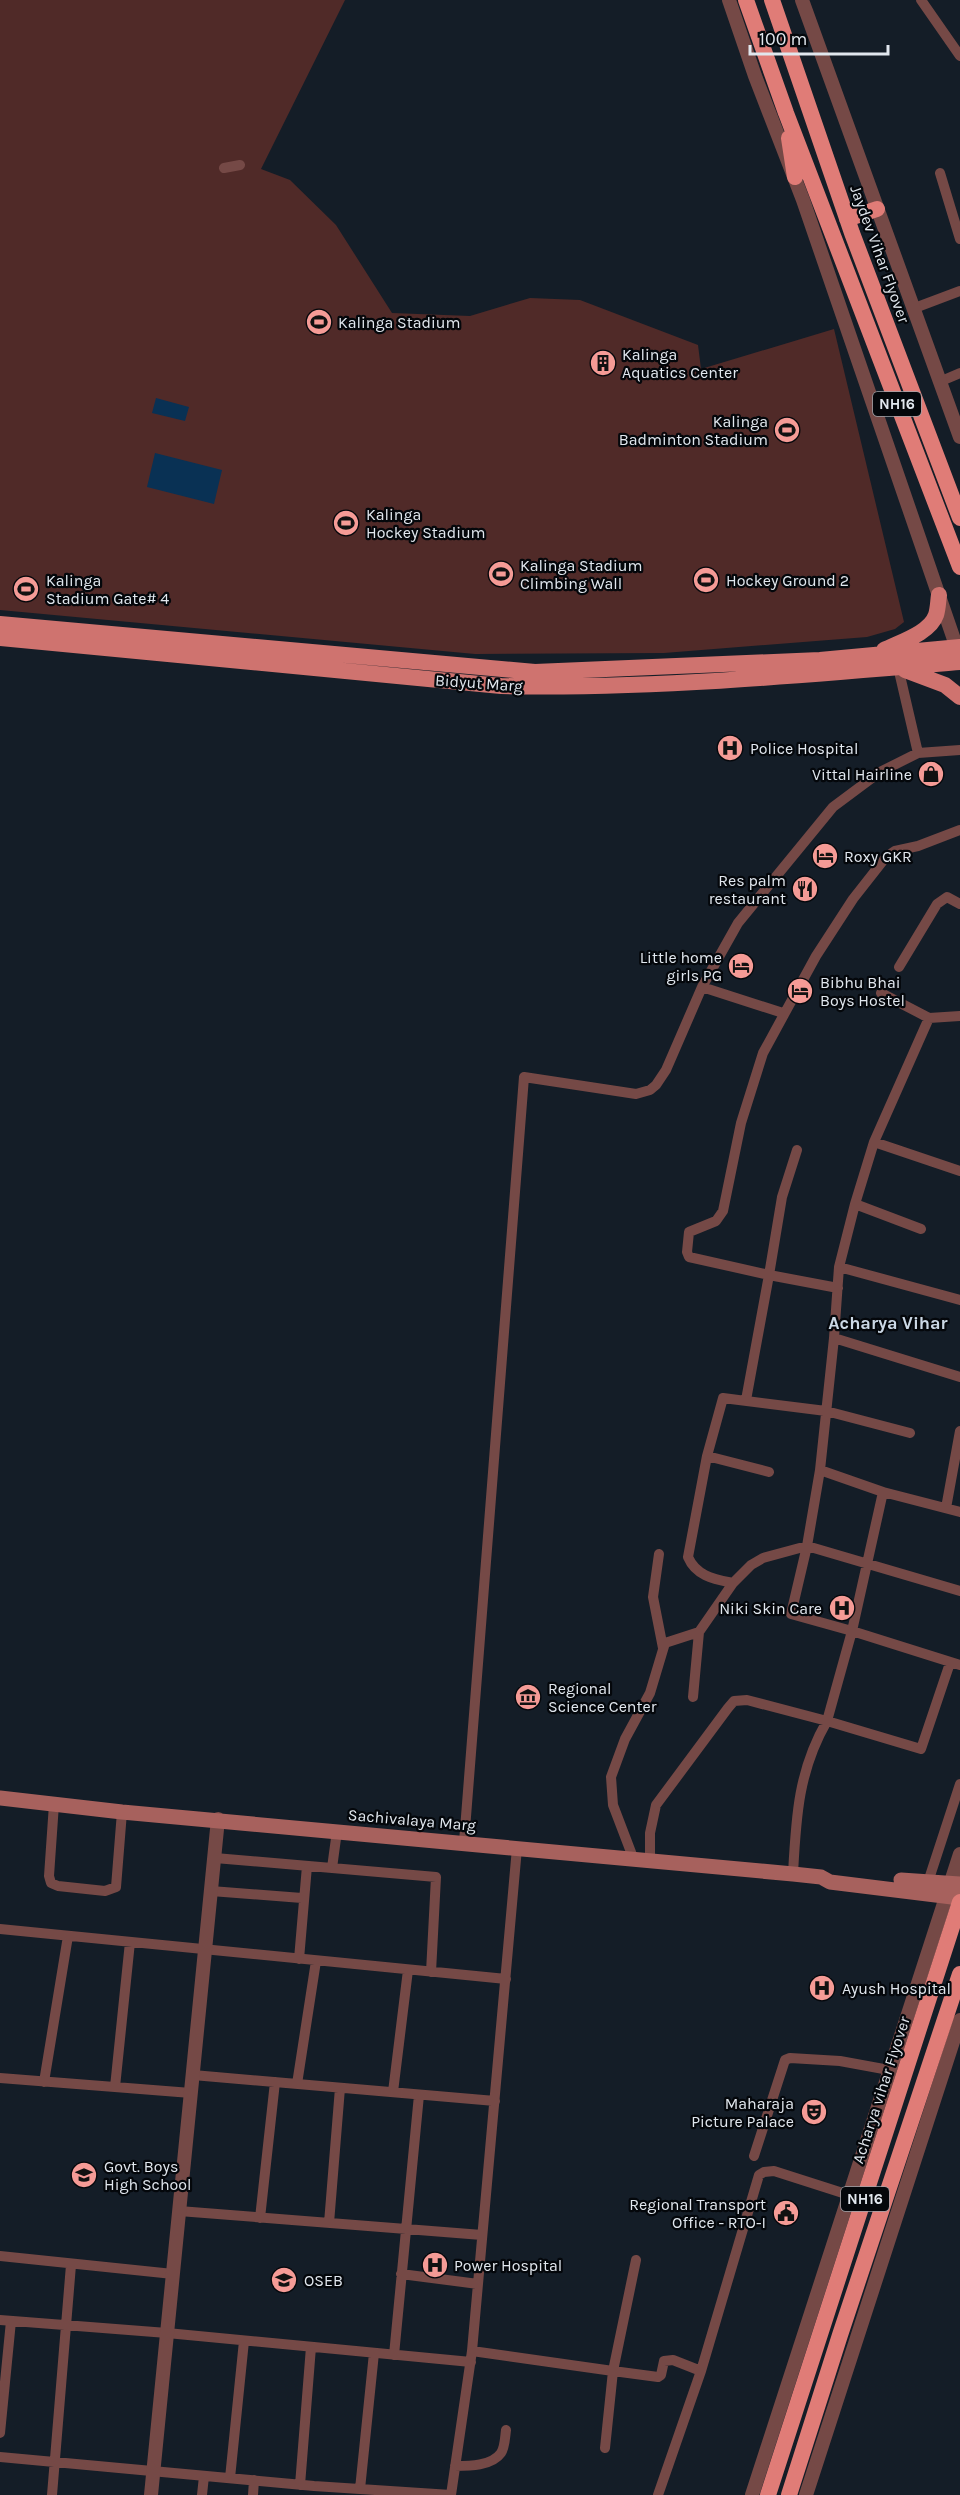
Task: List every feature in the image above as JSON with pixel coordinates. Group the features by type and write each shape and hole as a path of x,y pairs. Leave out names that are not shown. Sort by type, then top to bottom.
{"highway":[{"name":"NH16","path":"746,0 786,113 960,567"},
{"name":"Jaydev Vihar Flyover","path":"772,0 850,226 960,518"},
{"path":"786,113 795,177"},
{"path":"850,226 877,209"},
{"name":"Acharya vihar Flyover","path":"768,2495 955,1893"},
{"name":"NH16","path":"789,2495 960,1974"}],"main road":[{"path":"875,655 920,632 931,623 936,617 939,595"},
{"name":"Bidyut Marg","path":"0,624 535,672 959,653"},
{"name":"Bidyut Marg","path":"0,638 501,686 571,687 821,674 898,667 959,653"},
{"path":"898,667 945,685 960,697"},
{"name":"Sachivalaya Marg","path":"0,1798 122,1812 218,1819 793,1874 821,1877 830,1881 955,1893"},
{"name":"Sachivalaya Marg","path":"821,1877 829,1875 928,1882 955,1893"}],"street":[{"path":"729,0 755,76 795,177 959,653"},
{"path":"802,0 960,437"},
{"path":"921,0 960,56"},
{"path":"224,168 240,165"},
{"path":"940,173 960,239"},
{"path":"912,309 960,291"},
{"path":"939,382 960,373"},
{"path":"898,667 918,753"},
{"path":"464,1842 524,1077 636,1094 650,1090 666,1070 702,987 738,923 833,807 880,772 918,753 960,750"},
{"path":"838,1288 693,1260 687,1252 687,1236 692,1229 716,1221 723,1211 751,1086 763,1053 783,1013 822,946 853,899 886,857 895,851 908,849 960,830"},
{"path":"899,967 941,899 947,897 960,904"},
{"path":"702,987 783,1013"},
{"path":"881,993 929,1017 960,1016"},
{"path":"650,1860 650,1833 656,1804 734,1701 747,1700 921,1749 955,1664 792,1614 820,1470 839,1267 874,1142 929,1017"},
{"path":"874,1142 960,1171"},
{"path":"746,1400 782,1197 797,1150"},
{"path":"855,1204 921,1229"},
{"path":"839,1267 960,1300"},
{"path":"834,1338 960,1377"},
{"path":"734,1583 708,1577 696,1571 688,1557 706,1456 723,1398 826,1411 910,1433"},
{"path":"946,1508 960,1431"},
{"path":"706,1456 769,1472"},
{"path":"820,1470 883,1492 960,1512"},
{"path":"793,1874 795,1828 803,1778 809,1755 827,1721 852,1631 883,1492"},
{"path":"693,1697 699,1632 734,1583 751,1565 763,1557 807,1546 960,1591"},
{"path":"633,1860 613,1804 611,1777 625,1739 650,1693 663,1648 653,1597 659,1554"},
{"path":"663,1648 671,1640 699,1632"},
{"path":"928,1882 960,1784"},
{"path":"54,1803 49,1876 51,1883 58,1886 105,1891 116,1887 122,1812"},
{"path":"151,2495 218,1819"},
{"path":"332,1868 337,1831"},
{"path":"0,2457 254,2480 300,2485 314,2491 360,2489 386,2493 451,2495 472,2357 517,1848"},
{"path":"752,2495 935,1928 955,1893 960,1854"},
{"path":"214,1858 436,1877 431,1972"},
{"path":"299,1959 307,1866"},
{"path":"211,1891 303,1898"},
{"path":"935,1928 960,1924"},
{"path":"0,1929 506,1979"},
{"path":"44,2082 68,1936"},
{"path":"115,2087 130,1942"},
{"path":"297,2084 316,1960"},
{"path":"393,2092 408,1970"},
{"path":"806,2495 960,2020"},
{"path":"754,2156 785,2060 790,2058 840,2061 890,2070"},
{"path":"193,2075 495,2101"},
{"path":"0,2078 191,2093"},
{"path":"260,2218 275,2082"},
{"path":"329,2223 340,2088"},
{"path":"394,2355 419,2095"},
{"path":"658,2495 701,2371 759,2175 764,2172 774,2172 849,2195"},
{"path":"179,2211 483,2235"},
{"path":"0,2256 173,2274"},
{"path":"605,2448 613,2371 636,2260"},
{"path":"52,2495 71,2265"},
{"path":"401,2274 478,2284"},
{"path":"0,2433 5,2321 167,2333 394,2355 472,2357 561,2364 656,2377 661,2375 664,2361 670,2359 701,2371"},
{"path":"230,2478 244,2341"},
{"path":"300,2485 311,2347"},
{"path":"360,2489 374,2353"},
{"path":"455,2466 480,2465 498,2457 503,2448 506,2430"},
{"path":"202,2495 204,2475"},
{"path":"253,2495 254,2480"}],"shaded area":[{"name":"Kalinga Stadium","path":"0,0 345,0 261,169 290,180 336,225 392,313 470,316 530,298 580,300 698,345 701,369 834,329 904,622 895,629 867,637 664,653 475,654 0,610"}],"water":[{"path":"156,398 189,407 185,421 152,413"},
{"path":"155,453 222,470 214,504 147,487"}],"place":[{"name":"Kalinga Stadium","path":"319,322"},
{"name":"Kalinga Aquatics Center","path":"603,363"},
{"name":"Kalinga Badminton Stadium","path":"787,430"},
{"name":"Kalinga Hockey Stadium","path":"346,523"},
{"name":"Kalinga Stadium Climbing Wall","path":"501,574"},
{"name":"Hockey Ground 2","path":"706,580"},
{"name":"Kalinga Stadium Gate# 4","path":"26,589"},
{"name":"Police Hospital","path":"730,748"},
{"name":"Vittal Hairline","path":"931,774"},
{"name":"Roxy GKR","path":"825,856"},
{"name":"Res palm restaurant","path":"805,889"},
{"name":"Little home girls PG","path":"741,966"},
{"name":"Bibhu Bhai Boys Hostel","path":"800,991"},
{"name":"Niki Skin Care","path":"842,1608"},
{"name":"Regional Science Center","path":"528,1697"},
{"name":"Ayush Hospital","path":"822,1988"},
{"name":"Maharaja Picture Palace","path":"814,2112"},
{"name":"Govt. Boys High School","path":"84,2175"},
{"name":"Regional Transport Office - RTO-I","path":"786,2213"},
{"name":"Power Hospital","path":"435,2265"},
{"name":"OSEB","path":"284,2280"}],"district":[{"name":"Acharya Vihar","path":"888,1323"}]}
